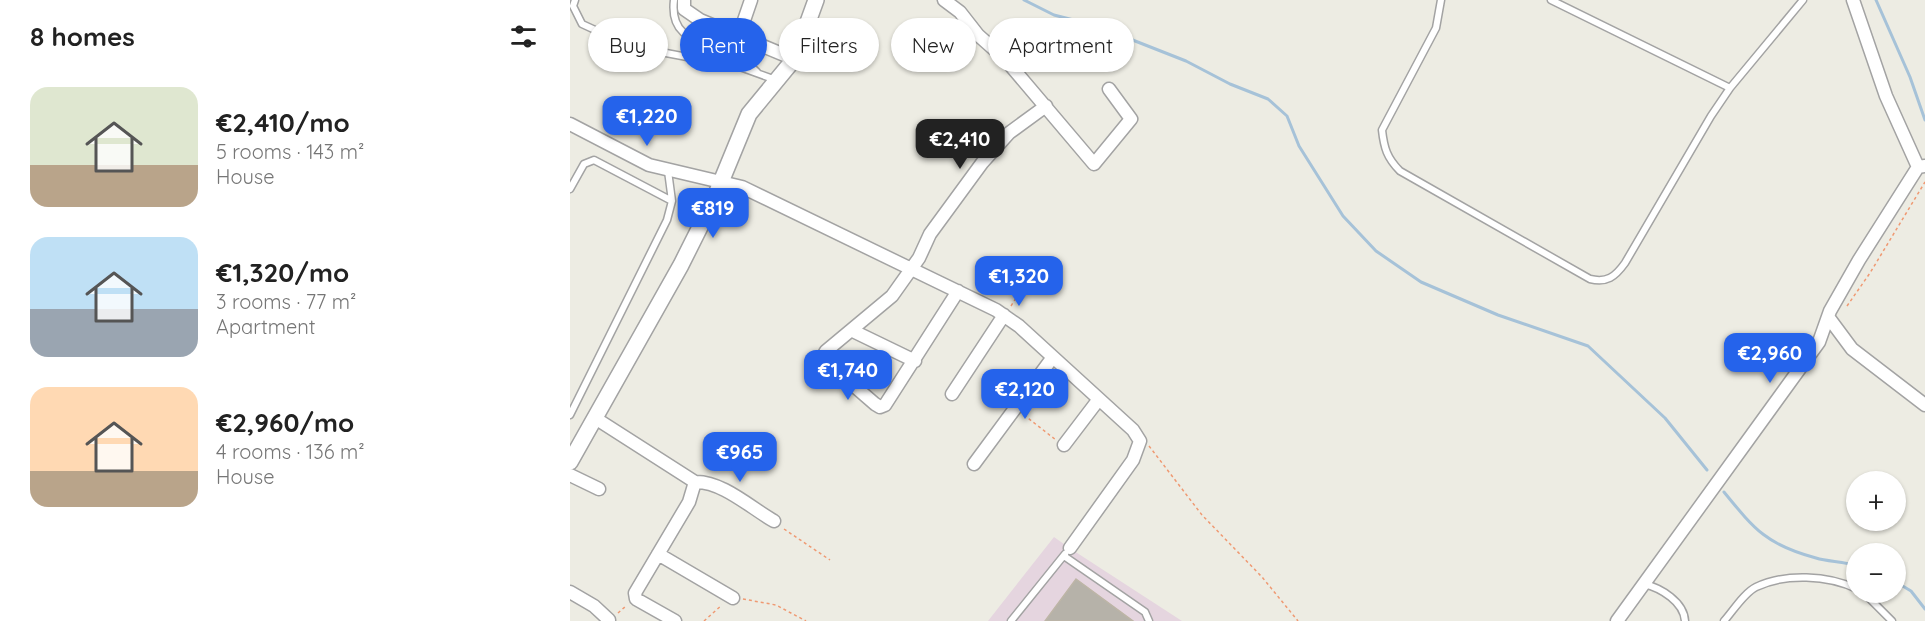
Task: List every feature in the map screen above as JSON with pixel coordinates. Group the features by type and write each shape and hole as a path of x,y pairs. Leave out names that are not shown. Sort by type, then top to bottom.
{"street":[{"path":"684,0 684,9 687,14 697,18"},
{"path":"745,18 751,0"},
{"path":"809,18 816,0"},
{"path":"944,0 960,12 978,35 1005,59 1046,106 1068,137 1094,164 1131,119 1109,89"},
{"path":"1617,621 1819,342 1859,260 1922,166 1886,96 1853,0"},
{"path":"570,462 681,265 721,182 749,114 783,72"},
{"path":"958,291 896,390 880,407 822,358 826,351 853,330 902,284 936,225 999,143 1046,106"},
{"path":"570,124 649,165 742,187 958,291 1004,315 1053,357 1133,430 1140,441 1133,460 1067,551"},
{"path":"897,262 902,284"},
{"path":"952,394 1004,315"},
{"path":"1829,318 1852,349 1925,405"},
{"path":"853,330 915,361"},
{"path":"974,464 1053,357"},
{"path":"1064,446 1099,399"},
{"path":"595,418 695,483 708,483 719,488 774,522"},
{"path":"570,475 599,489"},
{"path":"675,621 636,599 636,589 689,502 695,483"},
{"path":"658,554 733,598"},
{"path":"570,592 594,606 609,620"}],"lane":[{"path":"574,0 573,6 582,24 606,35 666,53 740,67 777,80"},
{"path":"674,0 674,21 681,30 692,39 731,52 760,74"},
{"path":"1441,0 1436,28 1382,130 1389,159 1400,171 1590,279 1601,281 1617,274 1730,88 1803,0"},
{"path":"1551,0 1730,88"},
{"path":"570,189 584,164 594,160 672,201"},
{"path":"570,415 667,220 672,201 668,171"},
{"path":"1011,621 1067,551 1145,612 1149,621"},
{"path":"1724,621 1754,588 1787,577 1832,581 1846,585"},
{"path":"1644,584 1654,586 1678,604 1683,610 1685,621"},
{"path":"1874,603 1892,621"}],"path":[{"path":"1845,307 1870,273 1925,182"},
{"path":"1004,315 1028,279"},
{"path":"1016,407 1064,446"},
{"path":"1140,441 1157,454 1202,515 1262,577 1298,621"},
{"path":"774,522 830,560"},
{"path":"704,621 733,598 776,605 806,621"},
{"path":"609,620 636,599"}],"shaded area":[{"path":"1054,537 1071,549 1182,621 988,621"}],"building":[{"path":"1076,579 1133,621 1045,621"}],"waterway":[{"path":"1024,0 1054,15 1097,26 1186,61 1230,84 1268,99 1287,116 1299,146 1343,216 1376,251 1421,282 1498,315 1588,346 1665,418 1707,470"},
{"path":"1876,0 1910,77 1925,120"},
{"path":"1724,492 1754,526 1785,548 1816,558 1846,563"},
{"path":"1906,588 1925,609"}]}
